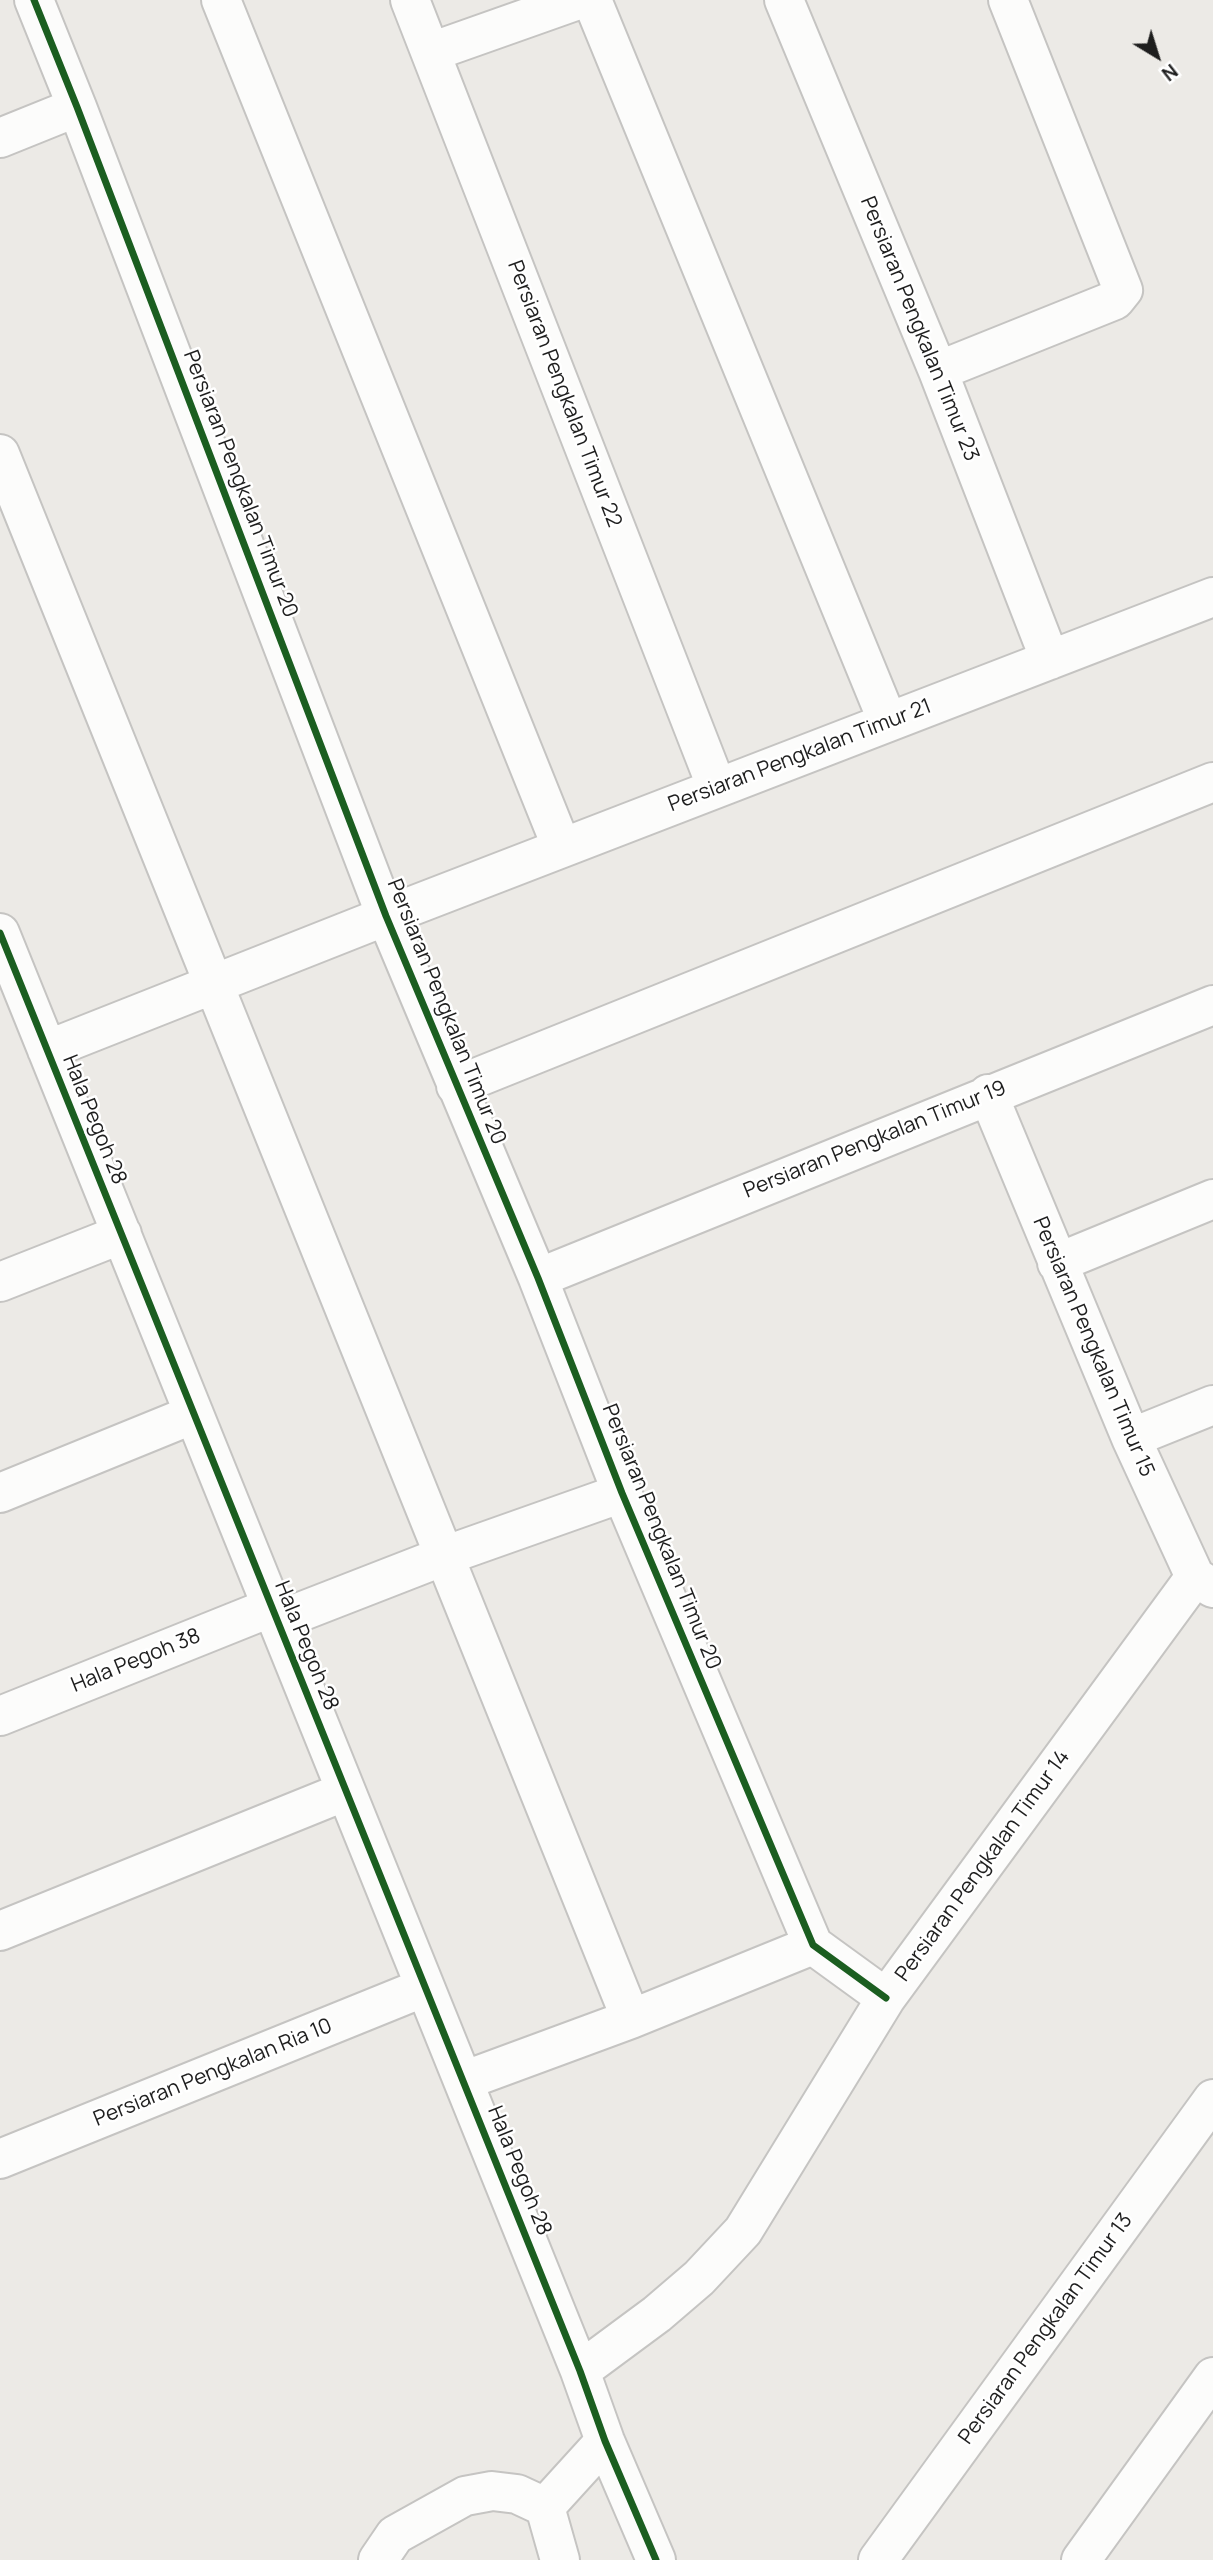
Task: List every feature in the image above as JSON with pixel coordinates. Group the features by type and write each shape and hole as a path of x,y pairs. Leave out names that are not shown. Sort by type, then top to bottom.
{"street":[{"name":"Persiaran Pengkalan Timur 20","path":"34,0 78,107 386,916 538,1278 622,1493 813,1945"},
{"path":"221,0 562,848"},
{"name":"Persiaran Pengkalan Timur 22","path":"410,0 717,788"},
{"path":"431,51 578,0"},
{"path":"592,0 888,722"},
{"name":"Persiaran Pengkalan Timur 23","path":"785,0 938,371 1050,660"},
{"path":"938,371 1115,300 1123,290 1008,0"},
{"path":"0,138 78,107"},
{"path":"0,454 631,2019"},
{"name":"Persiaran Pengkalan Timur 21","path":"47,1050 386,916 1213,597"},
{"path":"456,1086 1213,782"},
{"name":"Hala Pegoh 28","path":"0,933 580,2371 605,2441 656,2560"},
{"name":"Persiaran Pengkalan Timur 19","path":"538,1278 1213,1005"},
{"name":"Persiaran Pengkalan Timur 15","path":"988,1094 1131,1438 1204,1583"},
{"path":"1057,1263 1213,1199"},
{"path":"0,1282 122,1234"},
{"path":"1131,1438 1213,1405"},
{"path":"0,1493 194,1414"},
{"name":"Hala Pegoh 38","path":"0,1716 275,1614 622,1493"},
{"name":"Persiaran Pengkalan Timur 14","path":"580,2371 657,2314 699,2278 743,2231 886,1998 1204,1583"},
{"path":"0,1931 346,1791"},
{"path":"463,2081 631,2019 813,1945 886,1998"},
{"name":"Persiaran Pengkalan Ria 10","path":"0,2159 425,1987"},
{"name":"Persiaran Pengkalan Timur 13","path":"878,2560 1213,2099"},
{"path":"1080,2560 1213,2377"},
{"path":"545,2507 605,2441"},
{"path":"378,2560 395,2535 465,2496 492,2491 517,2494 545,2507 560,2560"}],"cycle path":[{"path":"34,0 386,916 538,1278 622,1493 813,1945 886,1998"},
{"path":"0,933 580,2371 605,2441 656,2560"}]}
